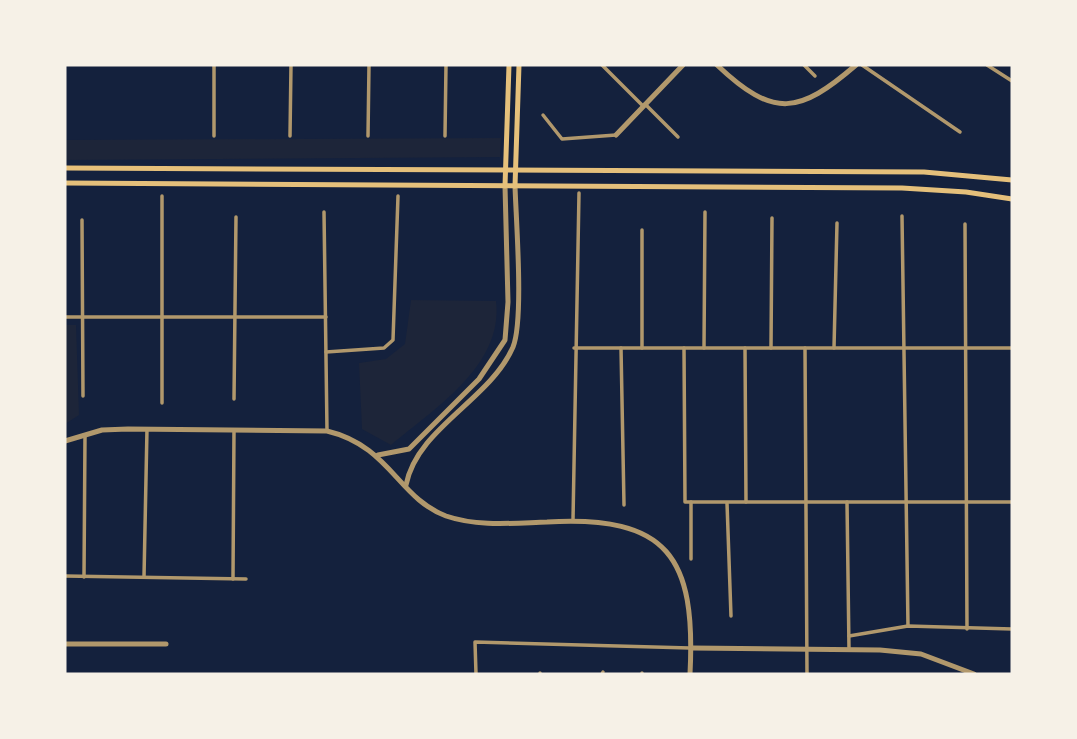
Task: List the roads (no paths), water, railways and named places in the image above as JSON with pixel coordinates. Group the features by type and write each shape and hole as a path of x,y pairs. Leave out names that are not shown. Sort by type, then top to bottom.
{"main road":[{"path":"505,186 509,65"},
{"path":"515,186 519,65"},
{"path":"65,168 924,172 1012,180"},
{"path":"161,169 161,184"},
{"path":"65,183 902,188 966,192 1012,199"}],"street":[{"path":"214,65 214,136"},
{"path":"290,136 291,65"},
{"path":"368,136 369,65"},
{"path":"445,136 446,65"},
{"path":"602,65 678,137"},
{"path":"543,115 562,139 616,135 683,65"},
{"path":"717,65 746,90 778,103 811,99 856,65"},
{"path":"804,65 815,76"},
{"path":"862,65 960,132"},
{"path":"987,65 1012,81"},
{"path":"378,455 395,454 409,449 484,373 505,340 508,302 505,186"},
{"path":"406,485 409,470 429,442 487,386 514,344 518,315 515,186"},
{"path":"573,520 574,348 579,193"},
{"path":"162,196 162,403"},
{"path":"326,352 384,348 393,340 398,196"},
{"path":"324,212 327,431"},
{"path":"704,348 705,212"},
{"path":"902,216 909,502 908,626"},
{"path":"234,399 236,218"},
{"path":"771,348 772,218"},
{"path":"82,220 80,317 83,396"},
{"path":"834,348 837,223"},
{"path":"965,224 967,629"},
{"path":"642,230 642,348"},
{"path":"65,317 326,317"},
{"path":"574,348 1012,348"},
{"path":"621,348 624,505"},
{"path":"684,348 685,502 1012,502"},
{"path":"745,348 746,502"},
{"path":"806,348 804,502 807,674"},
{"path":"233,579 234,428"},
{"path":"144,578 146,429"},
{"path":"65,441 85,434 146,429 327,431 351,437 378,455 432,509 464,520 510,523 573,520 617,523 641,531 660,545 678,569 685,589 692,648 690,674"},
{"path":"84,577 85,434"},
{"path":"421,436 422,442 429,442"},
{"path":"691,502 691,559"},
{"path":"727,502 731,616"},
{"path":"847,502 849,649"},
{"path":"65,576 246,579"},
{"path":"849,636 908,626 1012,629"},
{"path":"476,674 475,642 849,649 921,653 974,674"},
{"path":"65,644 166,644"}]}
